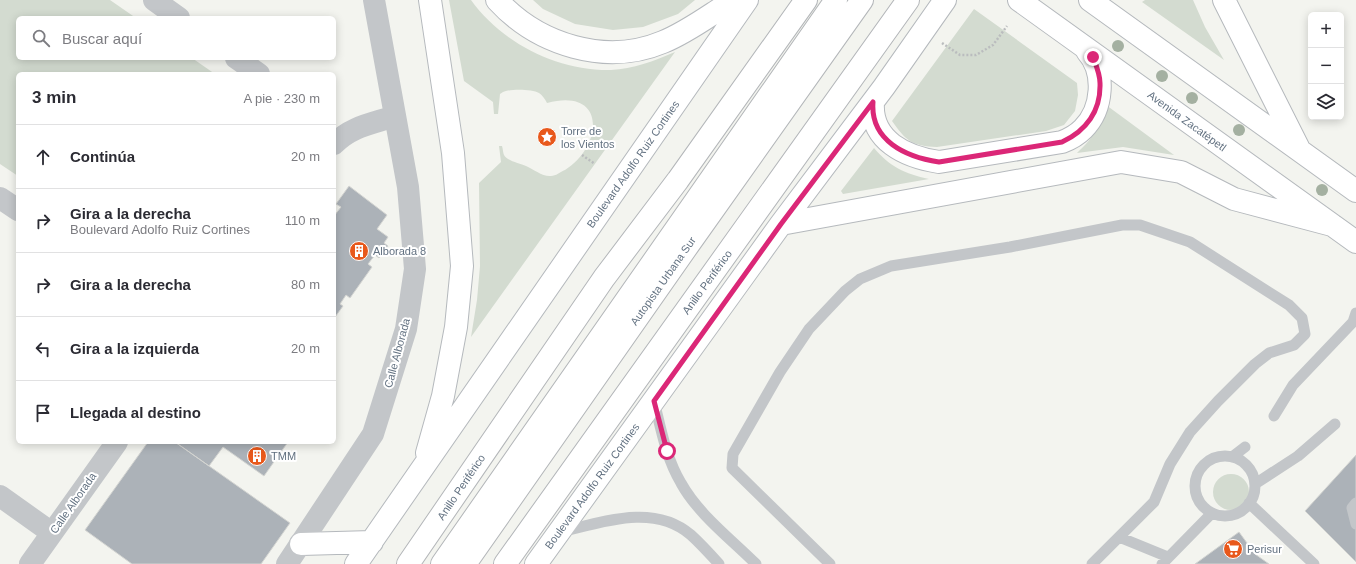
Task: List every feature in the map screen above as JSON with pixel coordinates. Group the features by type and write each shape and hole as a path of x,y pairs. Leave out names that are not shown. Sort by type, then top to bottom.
{"main road":[{"path":"422,469 443,396 456,327 462,266 453,153 430,0"},
{"path":"497,0 514,16 534,30 555,40 574,47 595,52 611,53 644,48 662,42 680,34 734,0"},
{"name":"Boulevard Adolfo Ruiz Cortines","path":"356,564 747,0"},
{"name":"Anillo Periférico","path":"408,564 604,278 678,180 806,0"},
{"name":"Autopista Urbana Sur","path":"442,564 836,0"},
{"name":"Autopista Urbana Sur","path":"465,564 684,250 862,0"},
{"name":"Anillo Periférico","path":"505,564 908,0"},
{"name":"Boulevard Adolfo Ruiz Cortines","path":"536,564 781,224 873,102 945,0"},
{"name":"Avenida Zacatépetl","path":"1018,0 1356,242"},
{"path":"1090,0 1356,191"},
{"path":"1224,0 1300,150"},
{"path":"873,102 874,119 882,135 899,150 925,160 939,162 1062,142 1074,137 1084,128 1095,111 1099,97 1100,83 1098,70 1093,57 1084,47"},
{"path":"781,224 1121,162 1181,172 1234,199 1332,225"},
{"path":"515,564 592,443"},
{"path":"301,544 372,542"}],"street":[{"path":"154,0 176,16"},
{"name":"Calle Alborada","path":"287,564 373,434 406,329 415,269 408,187 374,0"},
{"path":"239,60 256,72"},
{"path":"336,142 352,129 395,116"},
{"path":"0,198 16,209"},
{"name":"Calle Alborada","path":"30,564 116,444"},
{"path":"0,496 52,533"}],"lane":[{"path":"830,564 732,468 733,454 780,372 809,329 845,291 860,279 891,266 1010,247 1122,225 1140,225 1190,242 1289,304 1302,318 1305,334 1294,345 1269,353 1254,364 1218,401 1190,432 1170,464 1154,502 1092,564"},
{"path":"1274,416 1293,385 1353,322 1356,313"},
{"path":"654,401 666,448 681,483 699,509 756,564"},
{"path":"1255,484 1298,456 1335,424"},
{"path":"1232,457 1246,447"},
{"path":"1223,456 1232,457 1248,466 1253,474 1255,484 1254,494 1249,503 1242,510 1232,515 1212,513 1204,507 1198,498 1195,488 1196,479 1200,470 1210,461 1223,456"},
{"path":"1249,503 1314,564"},
{"path":"1356,503 1352,508 1356,524"},
{"path":"1119,537 1165,561 1212,513"},
{"path":"558,533 616,519 644,516 660,519 690,534 719,564"}],"path":[{"path":"940,42 960,55 976,55 993,45 1007,26"},
{"path":"582,154 595,164"}],"shaded area":[{"path":"0,0 110,0 133,16 16,16 16,60 195,60 212,72 16,72 16,175 0,164"},
{"path":"449,0 471,0 498,29 515,41 532,52 571,66 611,70 627,68 643,64 675,52 471,337 477,300 480,266 479,183 501,162 499,146 502,146 504,155 508,159 541,174 553,176 565,170 578,160 587,147 592,134 593,122 589,111 580,103 567,100 547,103 539,93 526,90 510,90 500,94 498,114 494,114 493,102 464,81"},
{"path":"533,0 695,0 678,14 643,27 613,30 575,24 543,9"},
{"path":"1145,0 1193,0 1205,27 1224,60 1142,2"},
{"path":"974,9 1077,83 1078,95 1075,111 1064,125 1046,131 937,147 915,144 901,133 892,121"},
{"path":"1102,102 1174,155 1123,147 1077,153 1088,142 1096,130 1100,118"},
{"path":"874,148 886,160 905,172 929,179 843,194 841,191"},
{"path":"1235,474 1244,479 1248,485 1248,499 1244,505 1235,510 1227,510 1218,505 1214,499 1213,488 1218,479 1224,475"}],"building":[{"name":"Alborada 8","path":"349,186 387,215 377,229 388,237 384,243 388,246 379,258 375,255 368,264 372,267 350,298 346,295 340,304 343,306 336,316 336,213 341,207 336,204"},
{"path":"147,444 178,444 290,523 261,564 132,564 85,530"},
{"name":"TMM","path":"178,444 287,444 264,476 223,447 209,466"},
{"path":"1356,455 1356,562 1305,511"},
{"name":"Perisur","path":"1239,532 1255,554 1269,564 1195,564"}],"place":[{"name":"Torre de los Vientos","path":"547,137"},
{"name":"Alborada 8","path":"359,251"},
{"name":"TMM","path":"257,456"},
{"name":"Perisur","path":"1233,549"}],"route":[{"path":"667,451 654,401 781,224 873,102 872,110 874,119 882,135 899,150 925,160 939,162 1062,142 1074,137 1084,128 1095,111 1099,97 1100,83 1098,70 1093,57"}]}
